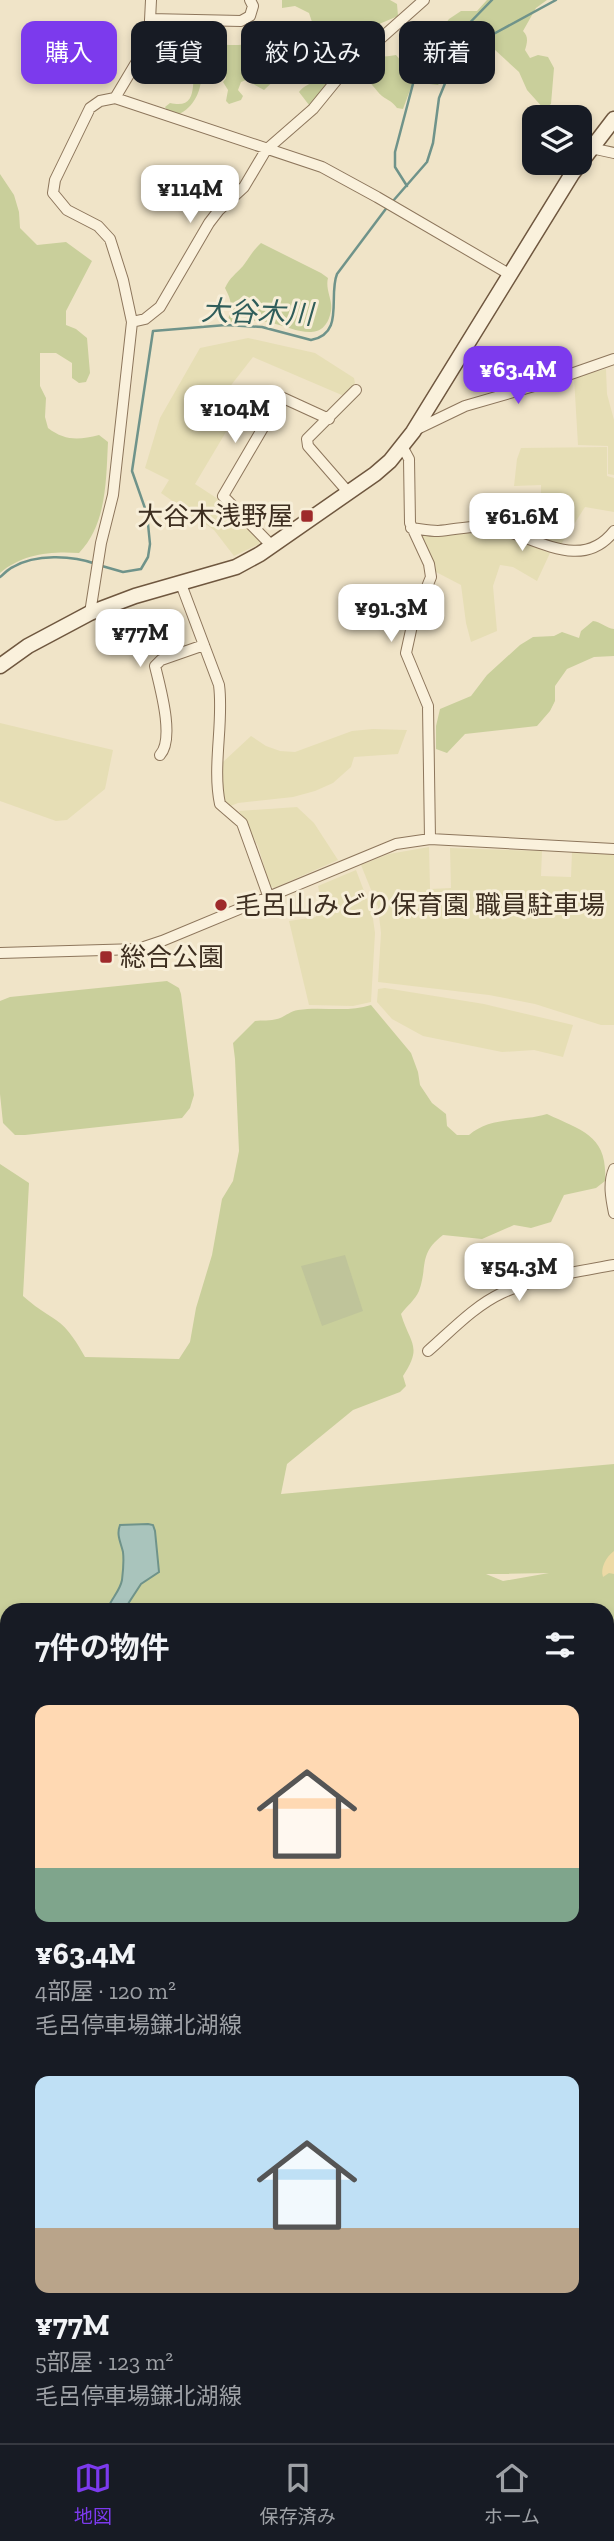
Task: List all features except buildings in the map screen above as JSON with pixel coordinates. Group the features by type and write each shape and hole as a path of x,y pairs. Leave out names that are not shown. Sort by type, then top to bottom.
{"main road":[{"path":"592,147 614,119"},
{"path":"0,666 28,646 90,614 135,596 236,566 375,474 413,432 509,274 573,175"}],"street":[{"path":"115,98 149,41 151,0"},
{"path":"150,19 241,21 250,16 253,6 250,0"},
{"path":"132,322 145,319 160,307 209,223 244,187 266,150 313,109 344,71 424,0"},
{"path":"90,614 113,495 132,322 123,280 106,232 67,210 53,193 55,180 90,108 100,101 115,98 321,167 509,274"},
{"path":"592,148 614,153"},
{"path":"413,432 465,406 614,359"},
{"path":"348,492 308,446 307,439 356,390"},
{"path":"271,545 223,496 281,397 329,419"},
{"path":"402,446 409,459 411,528 429,564 431,577 413,621 405,653 428,706 430,839"},
{"path":"411,528 439,531 463,526 488,527 566,551 582,550 598,544 614,531"},
{"path":"181,584 221,696 218,739 220,804 242,823 270,898"},
{"path":"160,755 166,744 165,720 155,666 161,660 204,645"},
{"path":"0,953 138,949 270,898 396,844 430,839 614,849"},
{"path":"614,1169 610,1178 614,1213"},
{"path":"428,1351 480,1307 501,1294 543,1278 614,1265"}],"shaded area":[{"path":"248,338 315,353 354,378 355,383 344,396 253,357 225,393 242,405 195,484 218,499 261,539 259,544 234,556 214,530 161,493 169,480 145,468 160,418 200,348"},
{"path":"606,369 607,394 614,420 614,475 608,474 608,446 578,445 574,377"},
{"path":"607,447 607,476 614,478 614,512 585,507 560,546 549,541 541,514 541,485 514,486 521,448"},
{"path":"469,529 488,530 550,553 537,581 513,567 500,565 493,586 497,631 471,642 461,585 436,572 419,534 423,532 446,536"},
{"path":"0,723 113,750 105,789 67,820 56,821 0,801"},
{"path":"407,730 398,754 354,757 351,767 333,783 293,797 238,803 228,807 223,801 223,762 251,736 266,746 295,752 352,731"},
{"path":"297,807 314,823 338,860 274,888 270,886 258,846 239,811"},
{"path":"429,847 430,889 451,888 450,848 542,851 541,876 571,877 572,852 614,854 614,1025 601,1025 535,1004 489,995 378,982 381,933 378,907 361,865 389,854"},
{"path":"356,870 372,912 375,933 371,1002 353,1006 309,1005 289,921 316,917 315,911 323,909 318,886"},
{"path":"378,989 484,1004 573,1025 563,1057 534,1050 502,1052 423,1036 392,1019 377,1002"}],"green space":[{"path":"282,0 390,0 397,4 398,16 385,22 312,21 309,13 295,6 282,8"},
{"path":"487,0 547,0 536,8 523,31 527,38 525,50 530,58 538,55 548,57 554,68 551,104 540,105 527,90 519,72 495,50 495,21 447,21 461,11 477,11"},
{"path":"241,44 241,82 238,90 243,96 241,100 229,104 226,101 228,90 224,84 227,84 227,45"},
{"path":"396,55 399,59 399,84 412,84 403,109 397,108 371,84 385,84 385,56"},
{"path":"193,84 200,84 194,102 185,111 179,114 167,110 165,107 170,103 181,104 187,101"},
{"path":"253,84 270,84 264,90"},
{"path":"309,84 326,84 309,105 299,92"},
{"path":"0,174 14,195 20,228 37,245 66,242 92,261 66,311 66,325 87,338 90,373 86,382 79,383 72,378 72,363 56,353 40,353 40,386 46,398 45,417 48,428 66,437 99,435 108,442 100,515 95,529 79,553 37,555 0,573"},
{"path":"261,243 328,278 331,311 322,328 307,332 267,322 233,323 228,320 231,303 225,288"},
{"path":"593,621 614,629 614,656 594,657 567,669 555,686 555,701 550,711 537,726 465,734 447,753 436,749 436,726 440,709 471,696 487,675 520,645 533,637 554,636 562,632 579,638 581,631"},
{"path":"167,981 179,988 181,994 194,1095 190,1108 182,1118 25,1135 15,1135 3,1123 0,1094 0,1001 10,997"},
{"path":"371,1005 411,1053 420,1085 432,1103 446,1114 447,1126 457,1135 469,1135 496,1122 547,1114 591,1137 602,1154 605,1181 596,1188 564,1195 551,1222 531,1228 514,1225 482,1239 443,1235 435,1242 427,1254 419,1291 401,1314 414,1351 403,1376 406,1386 400,1392 353,1410 287,1464 281,1494 614,1464 614,1603 0,1603 0,1164 29,1183 23,1296 65,1328 85,1357 179,1359 190,1342 196,1308 212,1255 222,1199 233,1181 239,1151 233,1043 255,1021 275,1020 298,1010 344,1009","holes":["549,1573 503,1581 486,1574"]},
{"path":"345,1255 363,1311 322,1326 301,1266"}],"sand":[{"path":"614,1551 614,1574 609,1573 603,1577 604,1563"}],"water":[{"path":"120,1525 153,1525 159,1572 141,1584 129,1603 111,1603 122,1580"}],"waterway":[{"path":"407,186 395,167 395,152 414,80 492,0"},
{"name":"大谷木川","path":"393,201 427,162 433,143 439,98 446,81 458,64 488,37 556,0"},
{"name":"大谷木川","path":"102,566 123,572 141,569 148,557 150,544 147,514 132,471 153,331 226,325 262,327 311,340 322,336 332,322 337,274 388,206"},
{"name":"大谷木川","path":"0,577 22,563 43,558 76,559 96,564"},
{"path":"20,2443 26,2443"}],"place":[{"name":"大谷木浅野屋","path":"307,516"},
{"name":"毛呂山みどり保育園 職員駐車場","path":"221,905"},
{"name":"総合公園","path":"106,957"}]}
